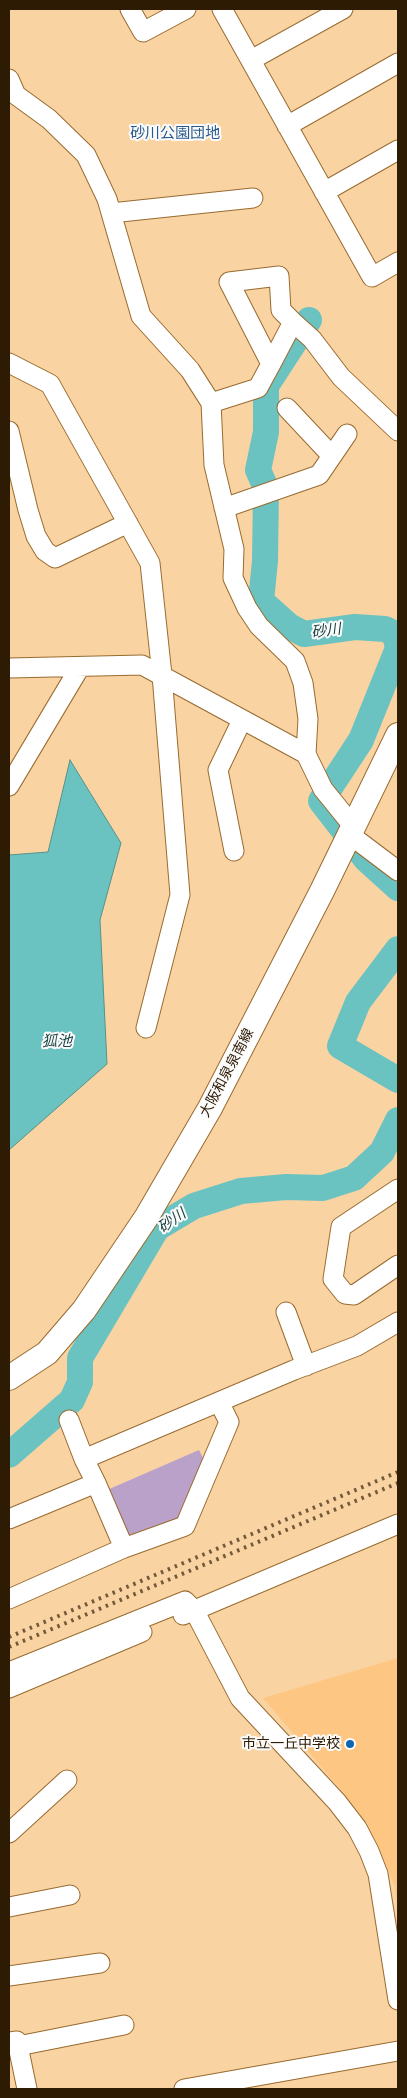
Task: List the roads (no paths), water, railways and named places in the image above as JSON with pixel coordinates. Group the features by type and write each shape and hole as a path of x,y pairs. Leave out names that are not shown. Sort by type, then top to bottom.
{"main road":[{"name":"大阪和泉泉南線","path":"9,1378 47,1352 84,1310 146,1218 210,1108 322,891 398,735"}],"street":[{"path":"130,9 144,32 186,9"},
{"path":"222,9 372,277 398,262"},
{"path":"251,60 343,9"},
{"path":"287,126 398,62"},
{"path":"9,79 16,95 49,119 86,155 111,212 141,316 190,370 211,404 214,464 234,549 233,578 236,586 246,608 259,626 295,661 304,683 308,718 306,754 323,789 351,830 398,871"},
{"path":"9,105 37,112"},
{"path":"324,192 398,150"},
{"path":"111,212 254,198"},
{"path":"271,364 229,282 279,276 281,310 312,339 341,377 398,431"},
{"path":"211,404 258,388 293,322"},
{"path":"9,362 50,384 150,563 162,675 180,895 146,1028"},
{"path":"287,408 332,456"},
{"path":"9,431 28,510 36,536 45,551 56,558 128,523"},
{"path":"224,508 319,475 347,434"},
{"path":"9,668 142,666 162,675 306,754"},
{"path":"9,786 80,667"},
{"path":"234,852 218,770 242,720"},
{"path":"398,1189 340,1227 333,1279 345,1294 354,1295 398,1265"},
{"path":"286,1312 306,1366"},
{"path":"84,1459 356,1346 398,1322"},
{"path":"9,1599 124,1548 185,1526 229,1422 219,1402"},
{"path":"69,1420 84,1459 124,1548"},
{"path":"9,1520 96,1483"},
{"path":"9,1688 398,1524"},
{"path":"9,1672 185,1601 194,1610 240,1698 337,1802 357,1828 378,1874 398,2000"},
{"path":"9,1833 67,1780"},
{"path":"9,1907 70,1895"},
{"path":"9,1976 100,1963"},
{"path":"27,2089 13,2044 124,2025"},
{"path":"184,2089 398,2051"}],"water":[{"name":"狐池","path":"70,760 121,843 100,920 107,1064 9,1150 9,855 48,852"}],"waterway":[{"name":"砂川","path":"309,320 266,386 266,432 258,470 266,488 265,561 261,601 289,626 304,634 355,627 385,629 395,634 398,648 361,740 321,801 366,859 398,888"},
{"name":"砂川","path":"398,949 358,1002 340,1046 398,1080"},
{"name":"砂川","path":"9,1455 72,1400 80,1382 80,1358 157,1228 194,1206 241,1191 286,1187 323,1188 354,1178 382,1152 398,1120"}],"railway":[{"path":"9,1637 398,1472"},
{"path":"9,1647 398,1483"}],"place":[{"name":"市立一丘中学校","path":"350,1744"}],"district":[{"name":"砂川公園団地","path":"175,134"}]}
